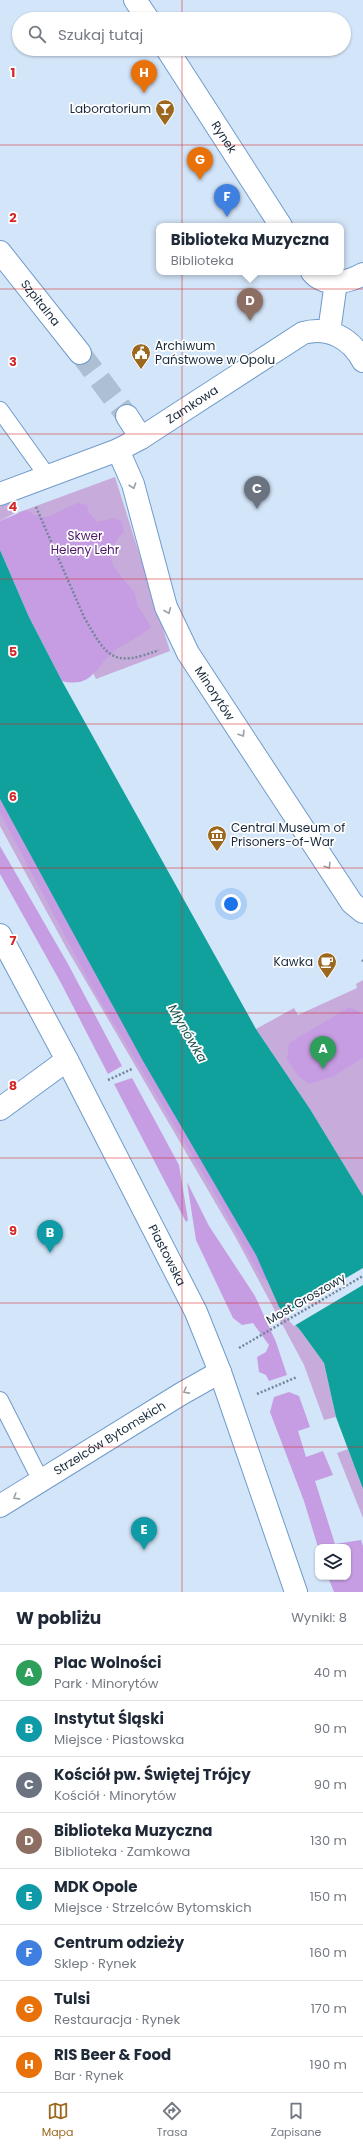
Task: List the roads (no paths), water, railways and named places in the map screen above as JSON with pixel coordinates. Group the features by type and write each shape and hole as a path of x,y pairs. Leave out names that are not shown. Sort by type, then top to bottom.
{"street":[{"path":"135,0 143,12"},
{"name":"Rynek","path":"172,56 279,223"},
{"name":"Szpitalna","path":"0,252 80,353"},
{"path":"314,275 324,281 336,282 356,278 363,274"},
{"path":"329,332 336,282"},
{"name":"Zamkowa","path":"4,492 118,450 140,438 303,333 315,330 329,332 345,338 363,361"},
{"path":"127,416 140,438"},
{"name":"Minorytów","path":"118,450 133,484 166,607 181,640 352,902 363,912"},
{"name":"Piastowska","path":"0,934 67,1060 196,1312 220,1372 296,1592"},
{"path":"0,1109 67,1060"},
{"name":"Strzelców Bytomskich","path":"0,1506 181,1394 220,1372"}],"lane":[{"path":"0,410 48,477"},
{"path":"0,1400 41,1481"}],"water":[{"name":"Młynówka","path":"0,550 29,617 62,681 256,1029 310,1109 363,1196 363,1489 336,1417 324,1363 300,1330 279,1307 256,1255 143,1061 0,799"}],"tunnel":[{"path":"80,353 127,416"}],"place":[{"name":"RIS Beer & Food","path":"144,93"},
{"name":"Laboratorium","path":"165,126"},
{"name":"Tulsi","path":"200,180"},
{"name":"Centrum odzieży","path":"227,217"},
{"name":"Biblioteka Muzyczna","path":"250,321"},
{"name":"Archiwum Państwowe w Opolu","path":"141,370"},
{"name":"Kościół pw. Świętej Trójcy","path":"257,509"},
{"name":"Central Museum of Prisoners-of-War","path":"217,852"},
{"name":"Kawka","path":"327,979"},
{"name":"Plac Wolności","path":"323,1069"},
{"name":"Instytut Śląski","path":"50,1253"},
{"name":"MDK Opole","path":"144,1550"}],"park label":[{"name":"Skwer Heleny Lehr","path":"85,543"}]}
